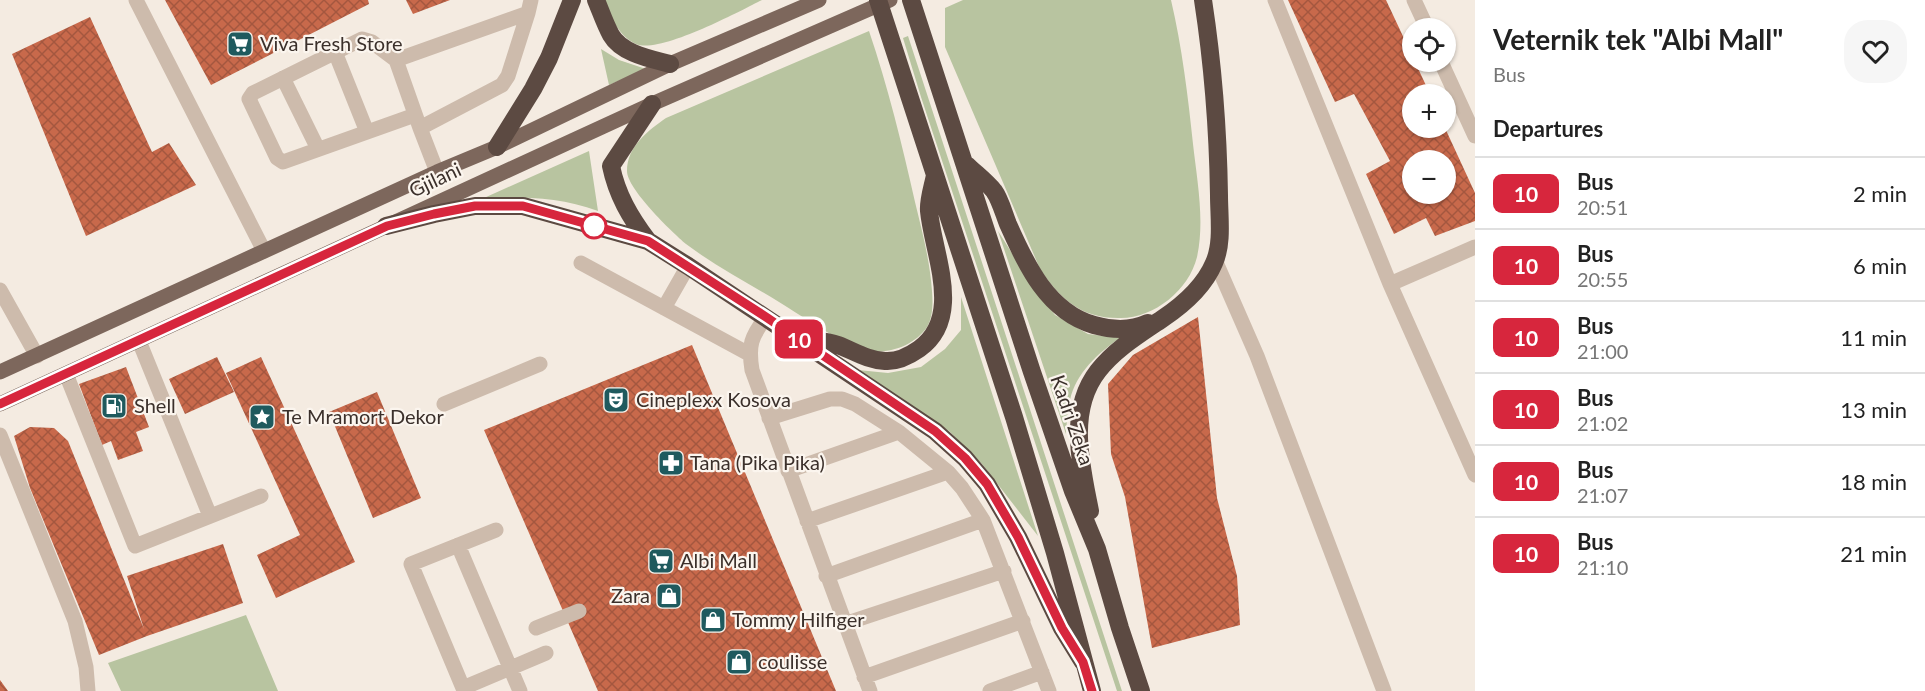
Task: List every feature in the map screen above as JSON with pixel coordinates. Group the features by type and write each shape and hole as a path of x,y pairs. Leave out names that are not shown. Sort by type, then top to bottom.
{"highway":[{"path":"496,147 533,89 549,58 572,0"},
{"path":"596,0 612,38 626,49 670,64"},
{"path":"878,0 1055,553 1092,691"},
{"name":"Kadri Zeka","path":"911,0 1073,491 1097,549 1141,691"},
{"path":"1097,549 1079,433 1081,408 1088,387 1099,369 1127,344 1172,312 1200,286 1215,260 1220,225 1217,126 1203,0"},
{"path":"648,241 630,217 616,188 611,166 652,104"},
{"path":"964,163 994,191 1028,264 1051,299 1064,310 1090,324 1117,329 1140,327 1172,312"},
{"path":"795,337 837,345 873,360 889,361 909,355 929,341 940,321 943,300 939,257 928,209 935,173"},
{"path":"387,226 475,206 523,206 648,241 688,266 935,431 965,458 987,484 1001,507 1062,628 1083,662"}],"main road":[{"name":"Gjilani","path":"0,372 496,147 670,64 819,0"},
{"name":"Gjilani","path":"0,404 652,104 890,0"}],"street":[{"path":"136,0 264,251"},
{"path":"1275,0 1390,284 1475,475"},
{"path":"1414,0 1422,18"},
{"path":"396,60 530,6"},
{"path":"437,172 418,122 396,60 372,42 362,39 253,93 249,99 277,158 283,162 367,132 418,122 502,85 508,76 530,6"},
{"path":"335,52 367,132"},
{"path":"1446,72 1475,136"},
{"path":"283,78 318,149"},
{"path":"1390,284 1475,247"},
{"path":"1215,260 1257,356 1384,691"},
{"path":"580,263 749,354"},
{"path":"664,308 688,266"},
{"path":"0,290 37,356"},
{"path":"766,317 754,333 750,343 749,354 752,370 867,684 1023,621"},
{"path":"139,340 210,516"},
{"path":"444,404 540,364"},
{"path":"66,374 135,546 261,496"},
{"path":"769,418 830,399 842,399 855,404 899,432 948,472 962,488 983,520 1049,691"},
{"path":"788,471 899,432"},
{"path":"0,435 75,621 86,667 88,691"},
{"path":"807,521 948,472"},
{"path":"826,576 983,520"},
{"path":"496,530 411,564 464,689 546,653"},
{"path":"458,545 520,691"},
{"path":"844,624 1004,571"},
{"path":"536,628 579,611"},
{"path":"990,691 1042,672"}],"green space":[{"path":"604,0 762,0 680,38 647,45 630,41 620,31"},
{"path":"963,0 1171,0 1187,90 1198,186 1200,229 1197,257 1193,269 1178,291 1168,300 1146,313 1133,317 1095,315 1074,306 1056,290 1040,269 945,47 945,8"},
{"path":"869,31 905,159 928,257 932,300 930,319 922,333 910,343 879,352 860,348 836,337 697,252 651,210 634,188 627,171 635,146 646,133 666,118"},
{"path":"908,36 1122,691 1117,691 921,97 903,38"},
{"path":"601,49 619,60 646,69 609,85"},
{"path":"589,151 598,211 556,200 484,198"},
{"path":"998,231 1035,290 1055,315 1088,334 1120,338 1096,357 1077,381 1069,404 1066,434"},
{"path":"961,297 1038,536 982,464 949,431 858,370 888,373 921,367 945,349 961,330"},
{"path":"246,615 278,691 121,691 108,663"}],"building":[{"name":"Viva Fresh Store","path":"165,0 368,0 369,4 211,85"},
{"name":"Viva Fresh Store","path":"406,0 450,0 413,14"},
{"path":"1288,0 1386,0 1402,34 1402,72 1420,72 1425,84 1402,84 1402,138 1450,138 1455,150 1402,150 1402,204 1456,204 1456,152 1475,193 1475,221 1435,236 1426,218 1394,234 1366,174 1390,161 1354,94 1335,102"},
{"path":"90,17 152,152 169,143 196,185 86,236 12,54"},
{"path":"1198,317 1217,498 1237,576 1240,625 1152,648 1125,497 1111,454 1108,384 1133,355"},
{"name":"Albi Mall","path":"692,345 836,691 598,691 484,430"},
{"path":"217,357 234,392 185,414 169,379"},
{"path":"261,357 355,562 276,598 257,555 300,535 226,373"},
{"name":"Shell","path":"126,367 149,427 136,432 143,451 118,460 111,441 102,445 79,384"},
{"path":"377,392 421,498 373,518 329,412"},
{"path":"30,427 54,428 68,441 144,629 127,576 223,544 243,603 99,655 30,488 14,436"},
{"path":"0,680 8,691 0,691"}],"bus line":[{"name":"10","path":"0,404 387,226 475,206 523,206 648,241 935,431 965,458 987,484 1001,507 1062,628 1083,662 1092,691"}],"place":[{"name":"Viva Fresh Store","path":"240,44"},
{"name":"Cineplexx Kosova","path":"616,400"},
{"name":"Shell","path":"114,406"},
{"name":"Te Mramort Dekor","path":"262,417"},
{"name":"Tana (Pika Pika)","path":"671,463"},
{"name":"Albi Mall","path":"661,561"},
{"name":"Zara","path":"669,596"},
{"name":"Tommy Hilfiger","path":"713,620"},
{"name":"coulisse","path":"739,662"}]}
